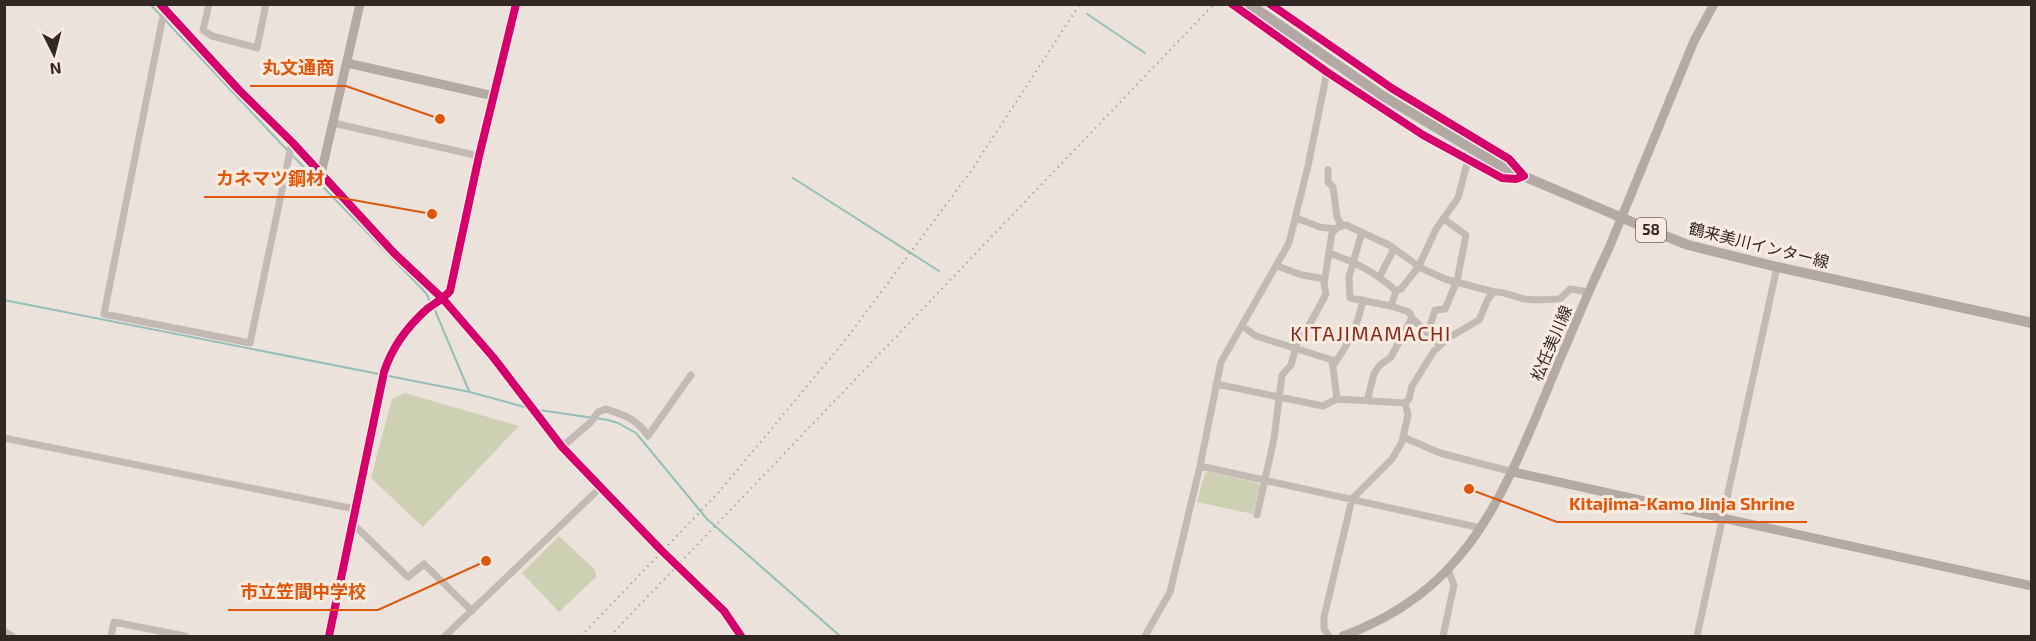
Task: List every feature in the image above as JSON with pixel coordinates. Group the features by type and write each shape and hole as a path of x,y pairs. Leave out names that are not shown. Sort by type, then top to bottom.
{"main road":[{"name":"鶴来美川インター線","path":"1249,4 1383,96 1504,168 1621,218 1688,245 2031,323"}],"street":[{"path":"210,4 203,30 212,36 257,48 266,4"},
{"path":"321,174 360,4"},
{"path":"328,636 381,380 388,360 406,330 450,291 479,156 516,4"},
{"path":"1232,4 1423,135 1502,178 1515,179 1524,176 1509,159 1393,89 1270,4"},
{"name":"松任美川線","path":"1343,636 1365,628 1402,607 1434,583 1448,570 1481,528 1513,472 1694,41 1714,4"},
{"path":"163,12 104,314 250,343 291,146"},
{"path":"163,12 240,90 291,146 321,174 394,253 436,303 493,357 562,447 661,550 724,611 741,636"},
{"path":"347,63 494,96"},
{"path":"1145,636 1170,592 1200,466 1221,362 1289,243 1328,72"},
{"path":"333,123 479,156"},
{"path":"1391,306 1396,291 1405,284 1419,266 1431,239 1458,198 1468,160"},
{"path":"1328,170 1328,182 1333,187 1339,228"},
{"path":"1296,218 1313,225 1339,228"},
{"path":"1428,333 1432,314 1435,310 1445,309 1457,281 1466,235 1444,219"},
{"path":"1257,515 1274,439 1282,375 1291,365 1298,339 1311,322 1326,294 1325,279 1332,233 1339,228 1346,225 1394,249 1419,266 1445,279 1486,292 1506,292 1522,299 1538,300 1560,299 1570,289 1589,292"},
{"path":"1362,232 1349,277 1350,298 1409,312 1412,318 1440,345"},
{"path":"1380,276 1394,249"},
{"path":"1329,253 1354,261 1380,276 1396,291"},
{"path":"1277,266 1302,275 1325,279"},
{"path":"1697,636 1777,267"},
{"path":"1329,636 1324,629 1324,617 1352,499 1392,459 1403,437 1408,415 1406,403 1412,386 1440,345 1479,320 1488,299 1494,292"},
{"path":"1333,365 1351,337 1364,300"},
{"path":"1367,401 1374,374 1379,366 1391,357 1412,318"},
{"path":"1242,326 1256,336 1332,360 1337,399"},
{"path":"562,447 591,422 598,412 606,409 629,417 640,425 648,436 691,375"},
{"path":"1216,384 1323,406 1337,399 1406,403"},
{"path":"1403,437 1440,453 1513,472 2031,585"},
{"path":"4,438 355,509"},
{"path":"1200,466 1481,528"},
{"path":"446,636 601,487"},
{"path":"352,524 408,577 424,564 472,611"},
{"path":"1443,636 1454,585 1448,570"},
{"path":"111,636 114,622 154,633 186,636"},
{"path":"4,631 12,636"}],"green space":[{"path":"405,393 519,426 423,527 371,478 392,399"},
{"path":"1209,472 1260,485 1253,514 1197,502 1205,473"},
{"path":"559,536 595,570 596,577 559,612 522,573"}],"waterway":[{"path":"150,4 288,151"},
{"path":"1087,14 1145,53"},
{"path":"292,155 426,293 431,303"},
{"path":"793,178 939,271"},
{"path":"4,300 470,392 528,408"},
{"path":"434,308 469,391"},
{"path":"539,410 608,420 636,433 707,519 840,636"}],"railway":[{"path":"581,636 719,492 847,338 971,171 1080,4"},
{"path":"610,636 1214,4"}],"cycle path":[{"path":"160,4 394,253 443,299 493,357 562,447 661,550 724,611 741,636"},
{"path":"329,636 384,372 391,354 413,322 450,291 479,156 516,4"},
{"path":"1232,4 1327,72 1423,135 1502,178 1516,179 1524,176 1509,159 1393,89 1270,4"}],"place":[{"name":"丸文通商","path":"440,119"},
{"name":"カネマツ鋼材","path":"432,214"},
{"name":"Kitajima-Kamo Jinja Shrine","path":"1469,489"},
{"name":"市立笠間中学校","path":"486,561"}],"district":[{"name":"KITAJIMAMACHI","path":"1371,334"}]}
